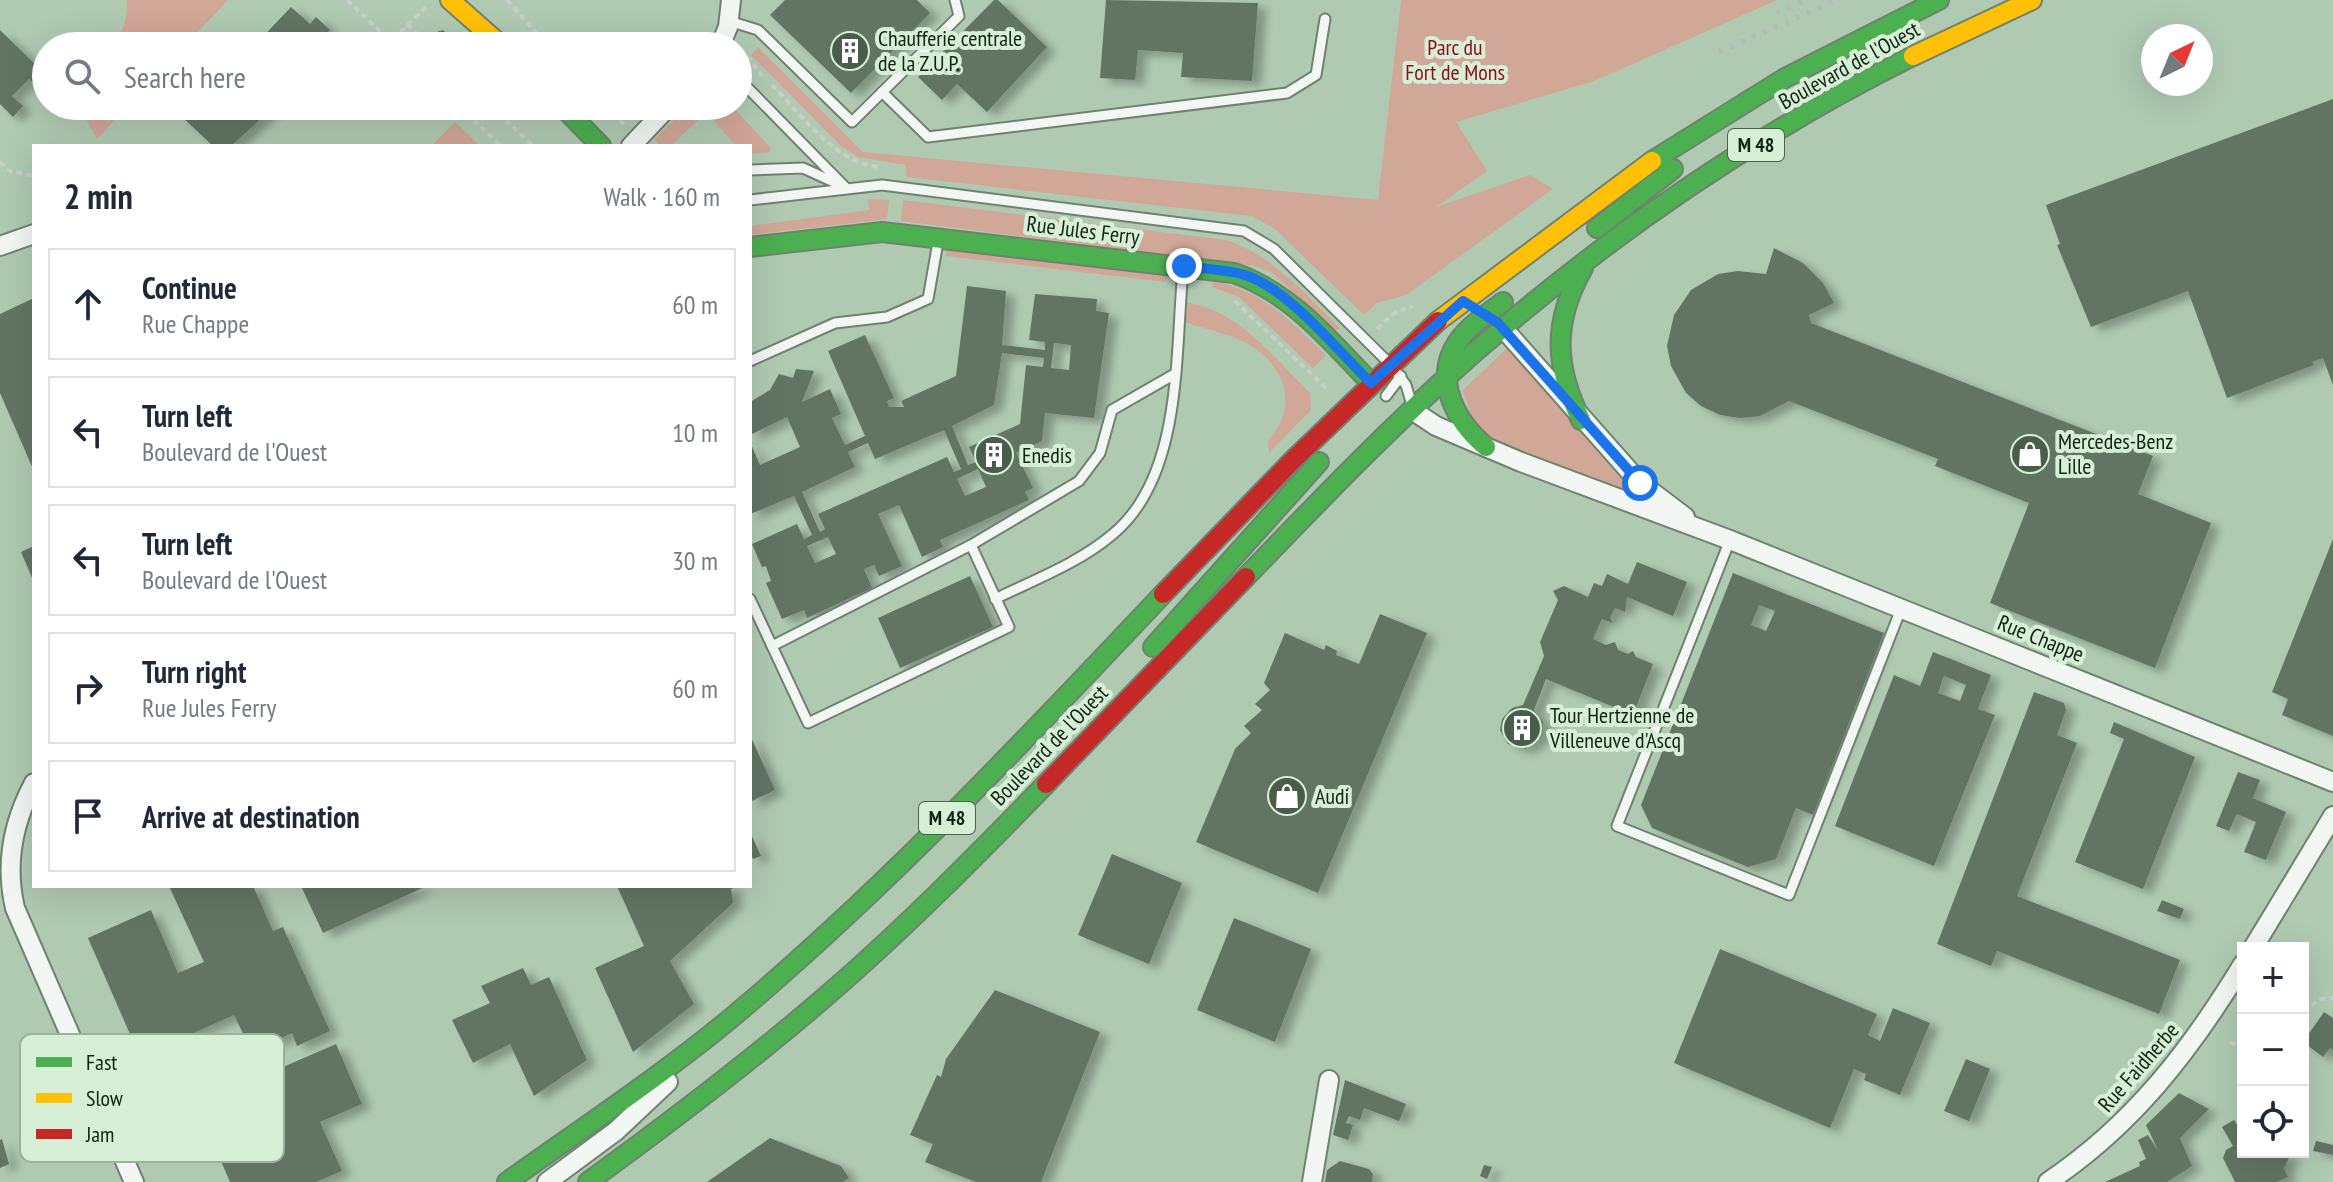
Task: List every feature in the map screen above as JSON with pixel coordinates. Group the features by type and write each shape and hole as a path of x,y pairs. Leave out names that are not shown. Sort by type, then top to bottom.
{"main road":[{"path":"450,0 486,32"},
{"name":"Boulevard de l'Ouest","path":"507,1182 666,1069 753,999 923,842 1371,383 1396,370 1463,301 1646,165 1732,109 1939,0"},
{"name":"Boulevard de l'Ouest","path":"588,1182 653,1136 789,1030 910,920 1412,410 1503,328 1588,260 1685,190 1786,126 1901,62 2032,0"},
{"path":"1581,240 1813,64"},
{"path":"576,120 599,144"},
{"name":"Rue Jules Ferry","path":"752,247 871,231 1234,273 1263,284 1292,306 1371,383"},
{"path":"1581,420 1560,373 1558,332 1569,292 1588,260"},
{"path":"1486,447 1470,436 1458,420 1448,377 1449,360 1457,343 1517,291"},
{"path":"1463,301 1488,314 1503,328"},
{"path":"1371,383 1386,396 1412,410"},
{"path":"1052,775 1187,607 1308,474 1386,396"}],"street":[{"path":"725,32 731,0"},
{"path":"633,144 656,120"},
{"path":"0,246 32,235"},
{"name":"Rue Chappe","path":"1503,328 1581,420 1658,498 1730,540"},
{"name":"Rue Chappe","path":"1412,410 1436,426 1486,447 1730,540 2333,782"},
{"path":"32,787 20,812 13,844 7,902 68,1034"},
{"path":"2257,942 2333,816"},
{"name":"Rue Faidherbe","path":"2048,1182 2093,1150 2157,1088 2190,1048 2237,974"},
{"name":"Boulevard de l'Ouest","path":"547,1182 645,1105 753,999"},
{"path":"1312,1182 1329,1080"}],"lane":[{"path":"728,24 758,30 852,122 959,16 955,0"},
{"path":"882,92 928,137 1287,93 1316,75 1325,19"},
{"path":"752,92 845,187"},
{"path":"752,170 803,168 845,187"},
{"path":"752,200 845,187 896,186 1244,231 1274,249 1396,370 1410,396 1412,410"},
{"path":"752,360 835,323 887,317 928,299 938,238"},
{"path":"995,599 1087,554 1135,513 1152,484 1163,452 1184,266"},
{"path":"1386,396 1396,370"},
{"path":"772,646 971,545 1079,481 1100,453 1112,410 1173,375"},
{"path":"1730,540 1617,826 1789,895 1901,609"},
{"path":"752,603 808,723 1009,627 971,545"}],"path":[{"path":"347,0 381,32"},
{"path":"507,0 536,32"},
{"path":"399,32 424,6 435,16"},
{"path":"407,24 415,32"},
{"path":"728,24 733,32"},
{"path":"752,60 764,78 836,148 862,165 898,169 896,186"},
{"path":"474,120 499,144"},
{"path":"506,120 531,144"},
{"path":"0,162 10,171 32,176"},
{"path":"1227,296 1323,385"},
{"path":"2309,1007 2321,999 2333,998"},
{"path":"2230,1042 2237,1045"}],"green space":[{"path":"127,0 228,0 198,32 121,32"},
{"name":"Parc du Fort de Mons","path":"1401,0 1777,0 1594,81 1456,122 1487,171 1436,207 1530,175 1553,189 1406,295 1377,303 1364,315 1275,229 1252,216 906,177 906,165 858,157 841,146 752,54 758,47 863,152 1378,200"},
{"path":"87,120 115,120 97,139"},
{"path":"674,120 698,120 673,144 658,144 654,139"},
{"path":"745,120 770,147 770,152 752,154 752,144 734,144 714,121"},
{"path":"455,122 478,144 433,144"},
{"path":"868,199 889,200 887,219 752,235 752,226 869,210"},
{"path":"903,200 1226,240 1273,265 1340,328 1335,333 1274,274 1257,266 901,221"},
{"path":"947,249 1166,275 1165,282 946,256"},
{"path":"1213,280 1262,300 1326,355 1313,368 1239,297 1212,287"},
{"path":"1185,302 1204,307 1239,325 1310,393 1311,410 1269,453 1268,441 1284,413 1283,385 1278,372 1269,360 1243,341 1184,322"},
{"path":"1508,347 1643,501 1494,442 1475,428 1463,390"}],"building":[{"name":"Chaufferie centrale de la Z.U.P.","path":"785,0 917,0 930,13 851,93 770,15"},
{"path":"994,0 998,0 1047,47 987,112 957,84 942,100 918,77"},
{"path":"1106,0 1258,3 1252,81 1181,77 1183,53 1138,50 1135,80 1100,78"},
{"path":"291,7 310,24 316,17 330,30 328,32 267,32"},
{"path":"0,30 32,61 32,82 29,79 12,96 23,106 13,117 0,104"},
{"path":"2333,99 2333,385 2323,358 2312,362 2314,365 2227,398 2188,291 2091,327 2057,245 2060,244 2046,205"},
{"path":"185,120 260,120 233,144 211,144"},
{"name":"Mercedes-Benz Lille","path":"1774,248 1803,263 1823,283 1834,303 1809,315 1811,323 2153,456 2138,494 2211,523 2155,668 1990,603 2029,503 1935,466 1938,459 1789,401 1760,416 1740,418 1720,415 1701,406 1686,393 1671,366 1667,346 1674,315 1691,290 1718,274 1738,271 1766,274"},
{"path":"967,286 1006,291 1002,345 1045,350 1045,342 1029,340 1035,294 1097,299 1096,311 1109,313 1094,418 1045,413 1042,441 1016,453 1033,488 1025,492 1029,500 940,540 943,547 922,557 899,505 878,514 902,566 879,576 874,565 864,569 872,588 807,618 804,610 782,619 766,583 771,581 766,566 762,567 752,544 797,524 804,539 812,535 794,496 752,513 752,447 760,465 800,447 787,417 752,434 752,401 770,390 779,374 793,378 796,369 814,371 802,402 830,389 841,414 832,418 845,445 865,436 828,351 865,335 894,398 887,401 889,407 904,407 901,401 956,376","holes":["1054,343 1071,345 1069,370 1051,368","1002,353 1044,358 1043,367 1026,365 1020,424 969,447 976,462 968,465 952,426 994,405","944,430 961,469 954,472 947,457 818,514 825,529 820,532 802,492 855,467 848,452 868,443 875,459","978,469 986,487 965,496 957,479","828,537 836,554 815,563 807,546"]},
{"path":"32,299 32,466 0,393 0,314"},
{"path":"2333,539 2333,736 2282,715 2288,699 2272,692"},
{"path":"32,547 32,577 21,552"},
{"path":"1637,562 1687,582 1673,616 1627,597 1625,612 1615,608 1610,618 1613,623 1602,619 1593,639 1606,645 1615,642 1618,650 1628,654 1633,651 1636,657 1653,664 1633,715 1546,679 1534,710 1543,722 1541,737 1526,749 1508,744 1500,730 1502,719 1512,708 1523,705 1544,656 1540,642 1558,600 1553,591 1564,586 1588,597 1594,583 1602,586 1607,574 1628,584"},
{"path":"1733,573 1884,633 1813,815 1796,808 1776,859 1748,867 1652,828 1641,805","holes":["1759,605 1775,611 1766,631 1751,625"]},
{"path":"970,576 993,627 900,668 878,618"},
{"name":"Audi","path":"1380,614 1427,633 1318,893 1196,842 1235,749 1251,733 1244,726 1262,710 1255,704 1270,690 1264,683 1285,633 1324,650 1326,645 1337,651 1336,655 1359,664"},
{"path":"1933,652 1991,675 1978,709 1995,715 1934,866 1835,826 1894,675 1920,686","holes":["1944,676 1966,685 1960,701 1938,693"]},
{"path":"2034,692 2064,703 2066,710 2057,735 2077,743 2017,896 2180,960 2159,1014 1997,951 1991,966 1937,944"},
{"path":"2114,722 2195,757 2143,889 2075,862 2124,739 2110,733"},
{"path":"752,739 775,790 752,801"},
{"path":"2238,772 2260,780 2253,798 2286,812 2266,860 2244,852 2256,822 2237,814 2229,831 2216,826"},
{"path":"752,836 761,856 753,859 752,857"},
{"path":"1112,854 1182,883 1149,964 1078,935"},
{"path":"170,888 254,888 273,931 283,927 330,1031 297,1046 292,1033 284,1037 284,1034 243,1034 234,1015 191,1034 130,1034 88,938 151,910 178,973 204,962"},
{"path":"302,888 423,888 323,933"},
{"path":"618,888 733,888 733,903 670,961 694,1004 633,1052 595,968 644,946"},
{"path":"2162,900 2184,909 2180,919 2157,911"},
{"path":"1234,918 1311,949 1275,1042 1197,1010"},
{"path":"1720,949 1877,1014 1868,1035 1880,1041 1893,1008 1930,1023 1900,1095 1864,1080 1866,1074 1854,1069 1830,1128 1674,1063"},
{"path":"523,968 531,985 549,977 587,1060 534,1096 510,1044 473,1063 452,1020 490,1003 481,986"},
{"path":"995,990 1100,1032 1041,1182 976,1182 925,1162 933,1144 910,1135 937,1075 941,1077 946,1059"},
{"path":"2324,1012 2333,1018 2333,1050 2330,1048 2323,1057 2309,1046 2309,1033"},
{"path":"336,1044 362,1104 320,1122 342,1171 316,1182 230,1182 221,1162 284,1162 284,1067"},
{"path":"1966,1059 1990,1069 1969,1121 1944,1111"},
{"path":"1345,1080 1406,1104 1399,1121 1364,1108 1360,1120 1349,1116 1346,1123 1353,1125 1348,1140 1333,1135"},
{"path":"2179,1093 2209,1109 2180,1138 2192,1166 2167,1182 2105,1182 2140,1166 2139,1162 2146,1159 2138,1140 2148,1135 2159,1152 2146,1125"},
{"path":"2234,1120 2237,1125 2237,1158 2289,1158 2284,1168 2288,1177 2277,1182 2235,1182 2223,1158 2226,1150 2233,1146 2222,1127"},
{"path":"770,1138 841,1166 849,1178 843,1182 707,1182"},
{"path":"0,1140 9,1164 0,1168"},
{"path":"2316,1141 2333,1145 2333,1155 2313,1151"},
{"path":"1340,1161 1369,1169 1373,1174 1372,1182 1325,1182 1327,1170"},
{"path":"1484,1165 1492,1167 1487,1179 1480,1176"}],"railway":[{"path":"1776,13 1806,0"},
{"path":"1719,52 1837,0"}],"traffic: fast":[{"path":"1652,161 1785,78 1939,0"},
{"path":"1246,577 1416,405 1578,267 1741,153 1913,56"},
{"path":"576,120 599,144"},
{"path":"1597,228 1673,169"},
{"path":"752,247 882,232 1234,273 1292,305 1371,383"},
{"path":"1581,420 1566,381 1561,344 1566,307 1583,268"},
{"path":"1486,447 1457,413 1451,400 1447,371 1450,357 1461,337 1503,302"},
{"path":"1153,647 1319,462"},
{"path":"507,1182 680,1058 793,965 956,810 1163,594"},
{"path":"588,1182 712,1089 832,991 968,864 1046,784"}],"traffic: slow":[{"path":"450,0 486,32"},
{"path":"1913,56 2032,0"},
{"path":"1438,321 1652,161"}],"traffic: jam":[{"path":"1163,594 1293,460 1438,321"},
{"path":"1046,784 1246,577"}],"place":[{"name":"Chaufferie centrale de la Z.U.P.","path":"850,51"},
{"name":"Mercedes-Benz Lille","path":"2030,454"},
{"name":"Enedis","path":"994,455"},
{"name":"Tour Hertzienne de Villeneuve d'Ascq","path":"1522,728"},
{"name":"Audi","path":"1287,796"}],"route":[{"path":"1184,266 1244,275 1263,284 1292,306 1371,383 1463,301 1498,323 1640,483"}]}
